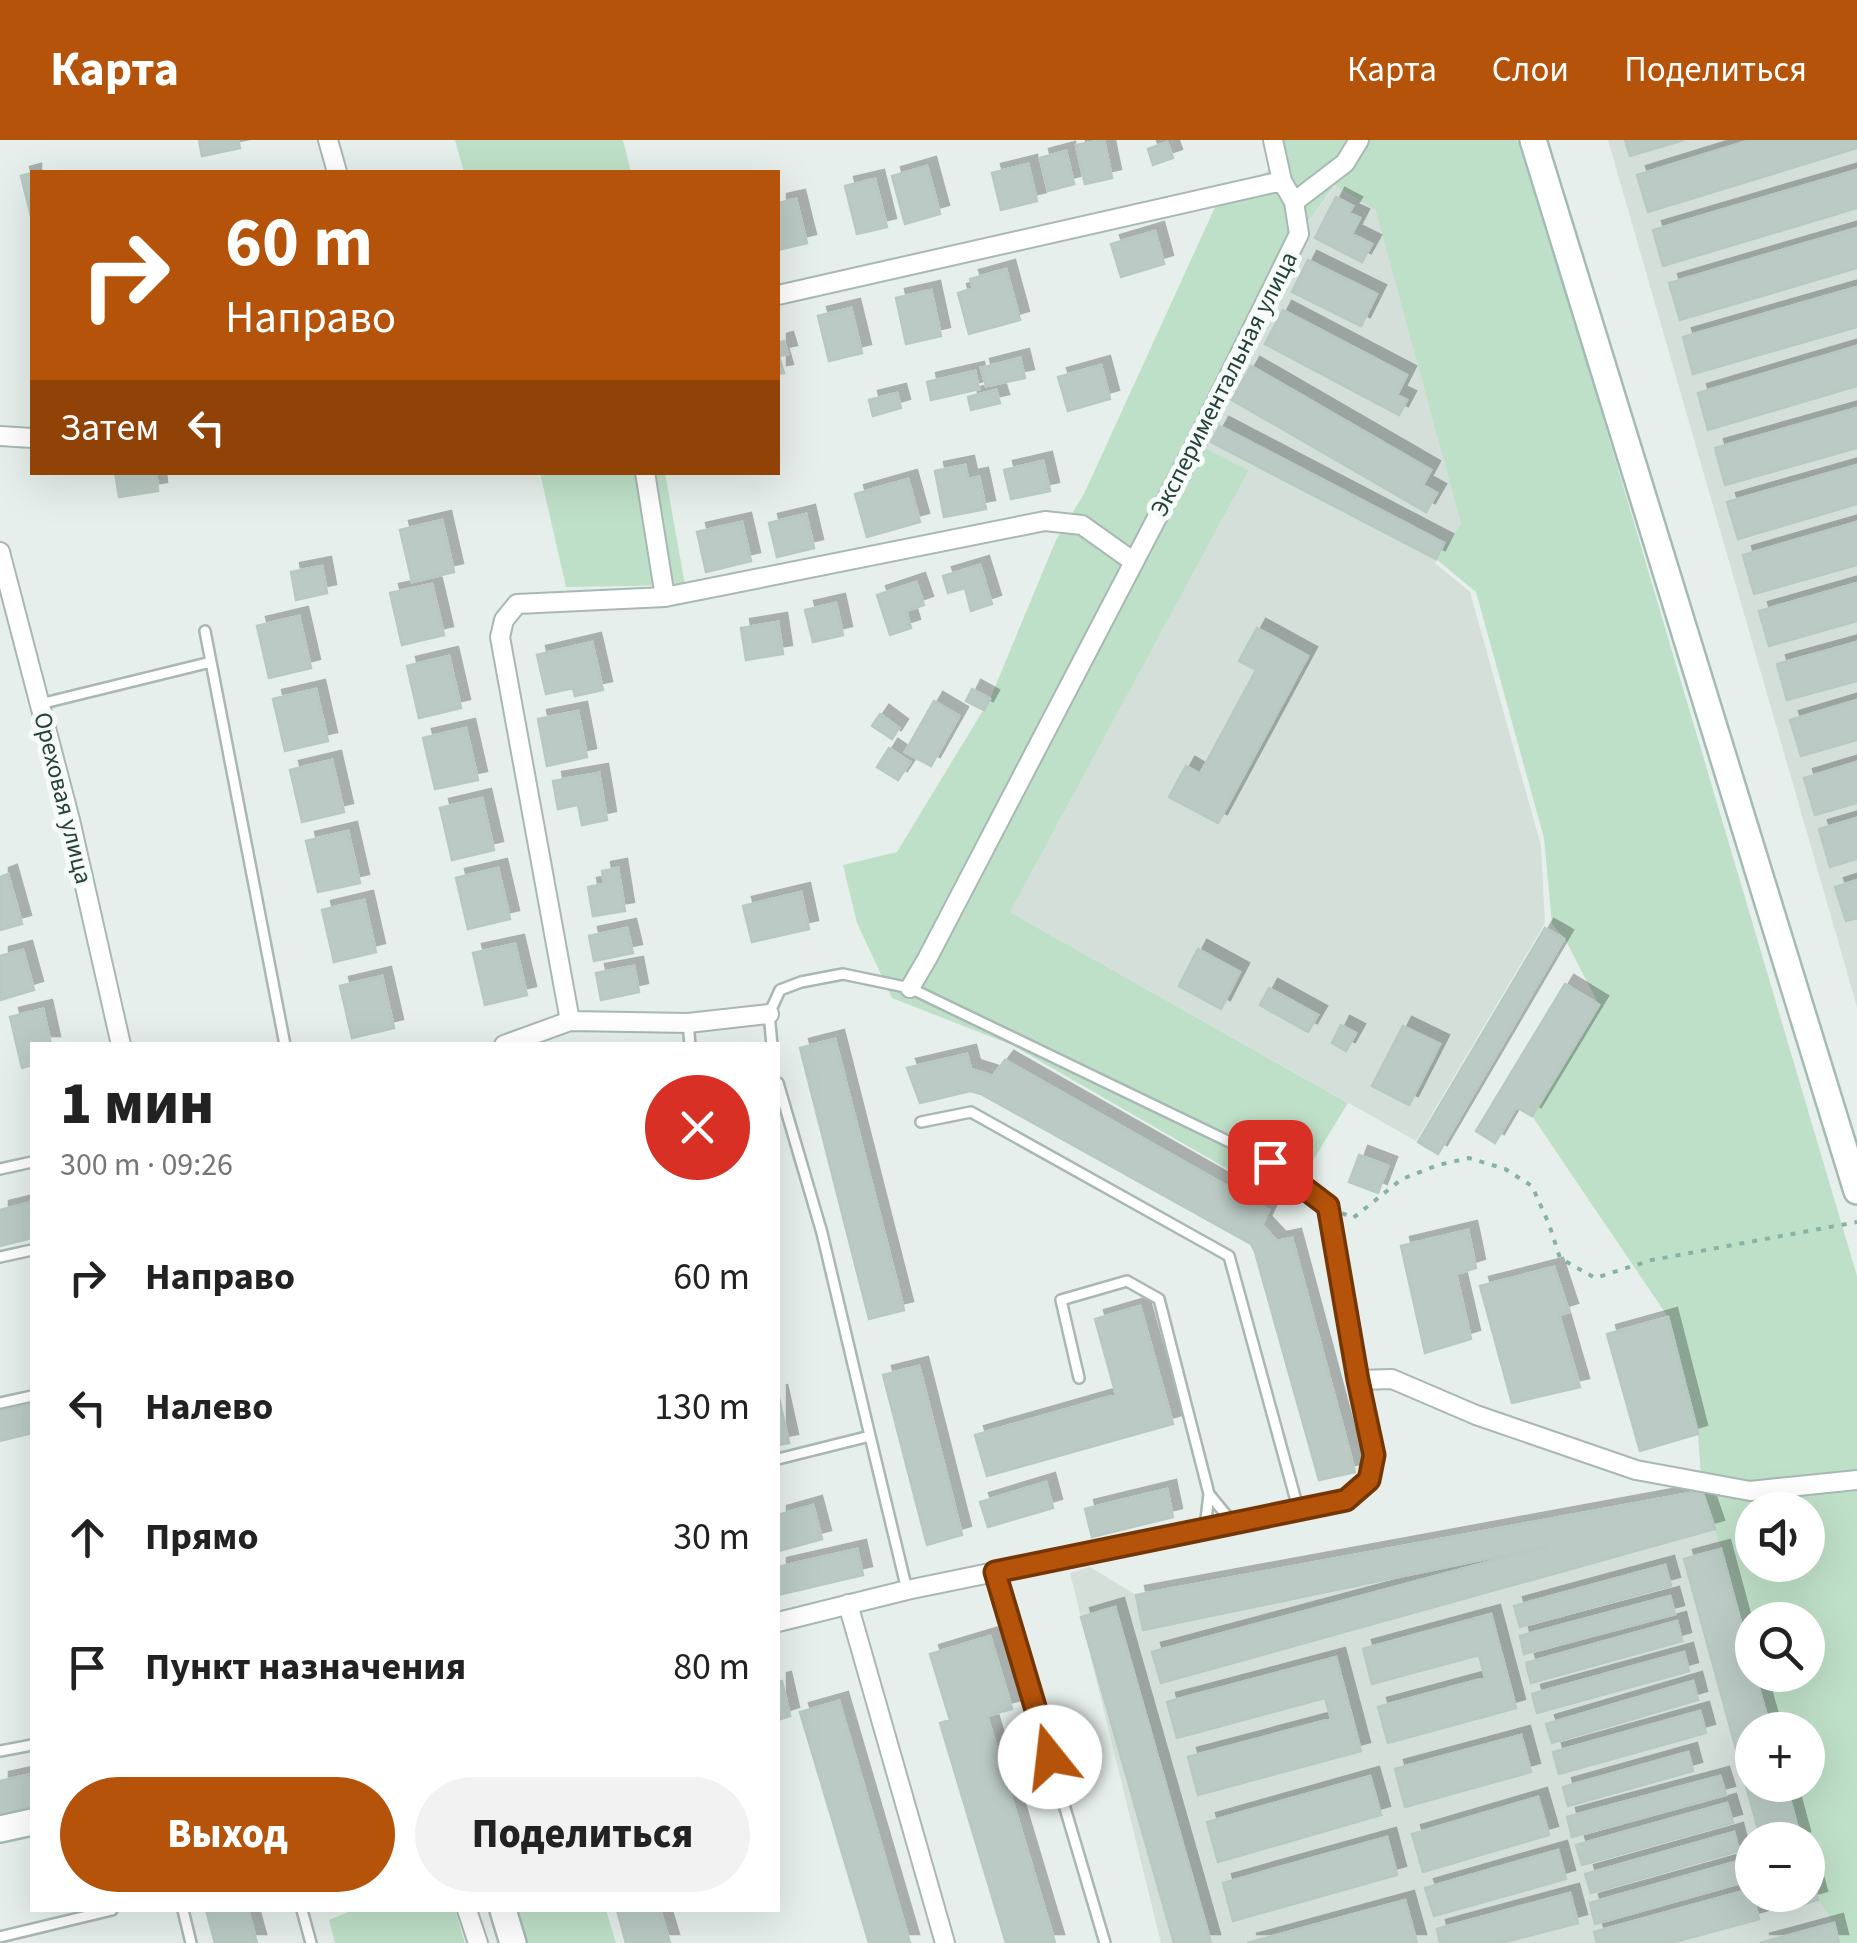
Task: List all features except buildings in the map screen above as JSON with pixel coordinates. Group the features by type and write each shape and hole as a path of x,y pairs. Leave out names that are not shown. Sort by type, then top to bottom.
{"main road":[{"path":"1533,140 1857,1190"},
{"path":"0,1830 30,1822"},
{"path":"505,1912 513,1943"}],"street":[{"path":"328,140 336,170"},
{"path":"1273,140 1282,181 1294,202 1345,163 1358,140"},
{"path":"780,294 1282,181"},
{"name":"Экспериментальная улица","path":"910,988 1134,562 1298,234 1294,202"},
{"path":"0,436 30,438"},
{"path":"645,475 665,598"},
{"path":"570,1021 500,637 504,620 517,604 665,598 1046,521 1082,526 1134,562"},
{"name":"Ореховая улица","path":"0,552 70,820 120,1042"},
{"path":"512,1042 570,1021 688,1024 769,1014"},
{"path":"780,1621 907,1590 1346,1500 1369,1480 1374,1455 1358,1380 1392,1379 1476,1414 1636,1470 1750,1491 1857,1480"},
{"path":"848,1604 945,1943"},
{"path":"468,1912 478,1943"}],"lane":[{"path":"205,631 285,1042"},
{"path":"40,704 211,662"},
{"path":"772,1042 769,1014 780,990 800,982 844,974 910,988 1270,1162 1328,1206 1358,1380"},
{"path":"688,1024 690,1042"},
{"path":"780,1090 822,1233 907,1590"},
{"path":"921,1122 971,1112 1229,1256 1298,1508"},
{"path":"0,1169 30,1162"},
{"path":"0,1257 30,1250"},
{"path":"1079,1378 1060,1300 1127,1281 1158,1299 1209,1494 1205,1528"},
{"path":"0,1402 30,1396"},
{"path":"780,1459 870,1436"},
{"path":"1209,1494 1232,1522"},
{"path":"995,1572 1105,1943"},
{"path":"0,1752 30,1745"},
{"path":"0,1937 104,1912"},
{"path":"183,1912 191,1943"},
{"path":"303,1912 311,1943"}],"path":[{"path":"1328,1206 1354,1218 1402,1179 1469,1158 1506,1169 1532,1186 1560,1258 1595,1278 1652,1260 1857,1222"}],"shaded area":[{"path":"1608,140 1857,140 1857,1007"},
{"path":"1336,185 1377,212 1461,524 1435,563 1470,592 1541,846 1545,923 1416,1141 1010,912 1249,470 1196,443 1299,234"},
{"path":"1702,1491 1735,1602 1735,1692 1760,1692 1766,1712 1735,1712 1735,1802 1791,1802 1796,1822 1735,1822 1735,1912 1825,1910 1834,1923 1839,1943 1161,1943 1070,1573 1090,1567 1136,1595"}],"green space":[{"path":"455,140 623,140 630,170 463,170"},
{"path":"1283,140 1517,140 1857,1276 1857,1943 1839,1943 1834,1923 1825,1910 1825,1822 1796,1822 1791,1802 1825,1802 1825,1712 1766,1712 1760,1692 1825,1692 1825,1602 1735,1602 1702,1491 1698,1434 1668,1317 1532,1116 1599,1005 1565,939 1552,924 1544,838 1476,592 1436,559 1461,524 1376,211 1335,185 1299,234 1196,443 1249,470 1010,912 1348,1103 1287,1203 1012,1045 892,998 857,923 843,865 897,852 990,699 1056,540 1084,494 1216,205 1288,158"},
{"path":"540,475 665,475 685,585 566,587"},
{"path":"348,1912 456,1912 465,1943 335,1943 329,1920"},
{"path":"518,1912 607,1912 616,1943 524,1943"}],"route":[{"path":"1050,1757 995,1572 1346,1500 1369,1480 1374,1455 1328,1206 1270,1162"}]}
